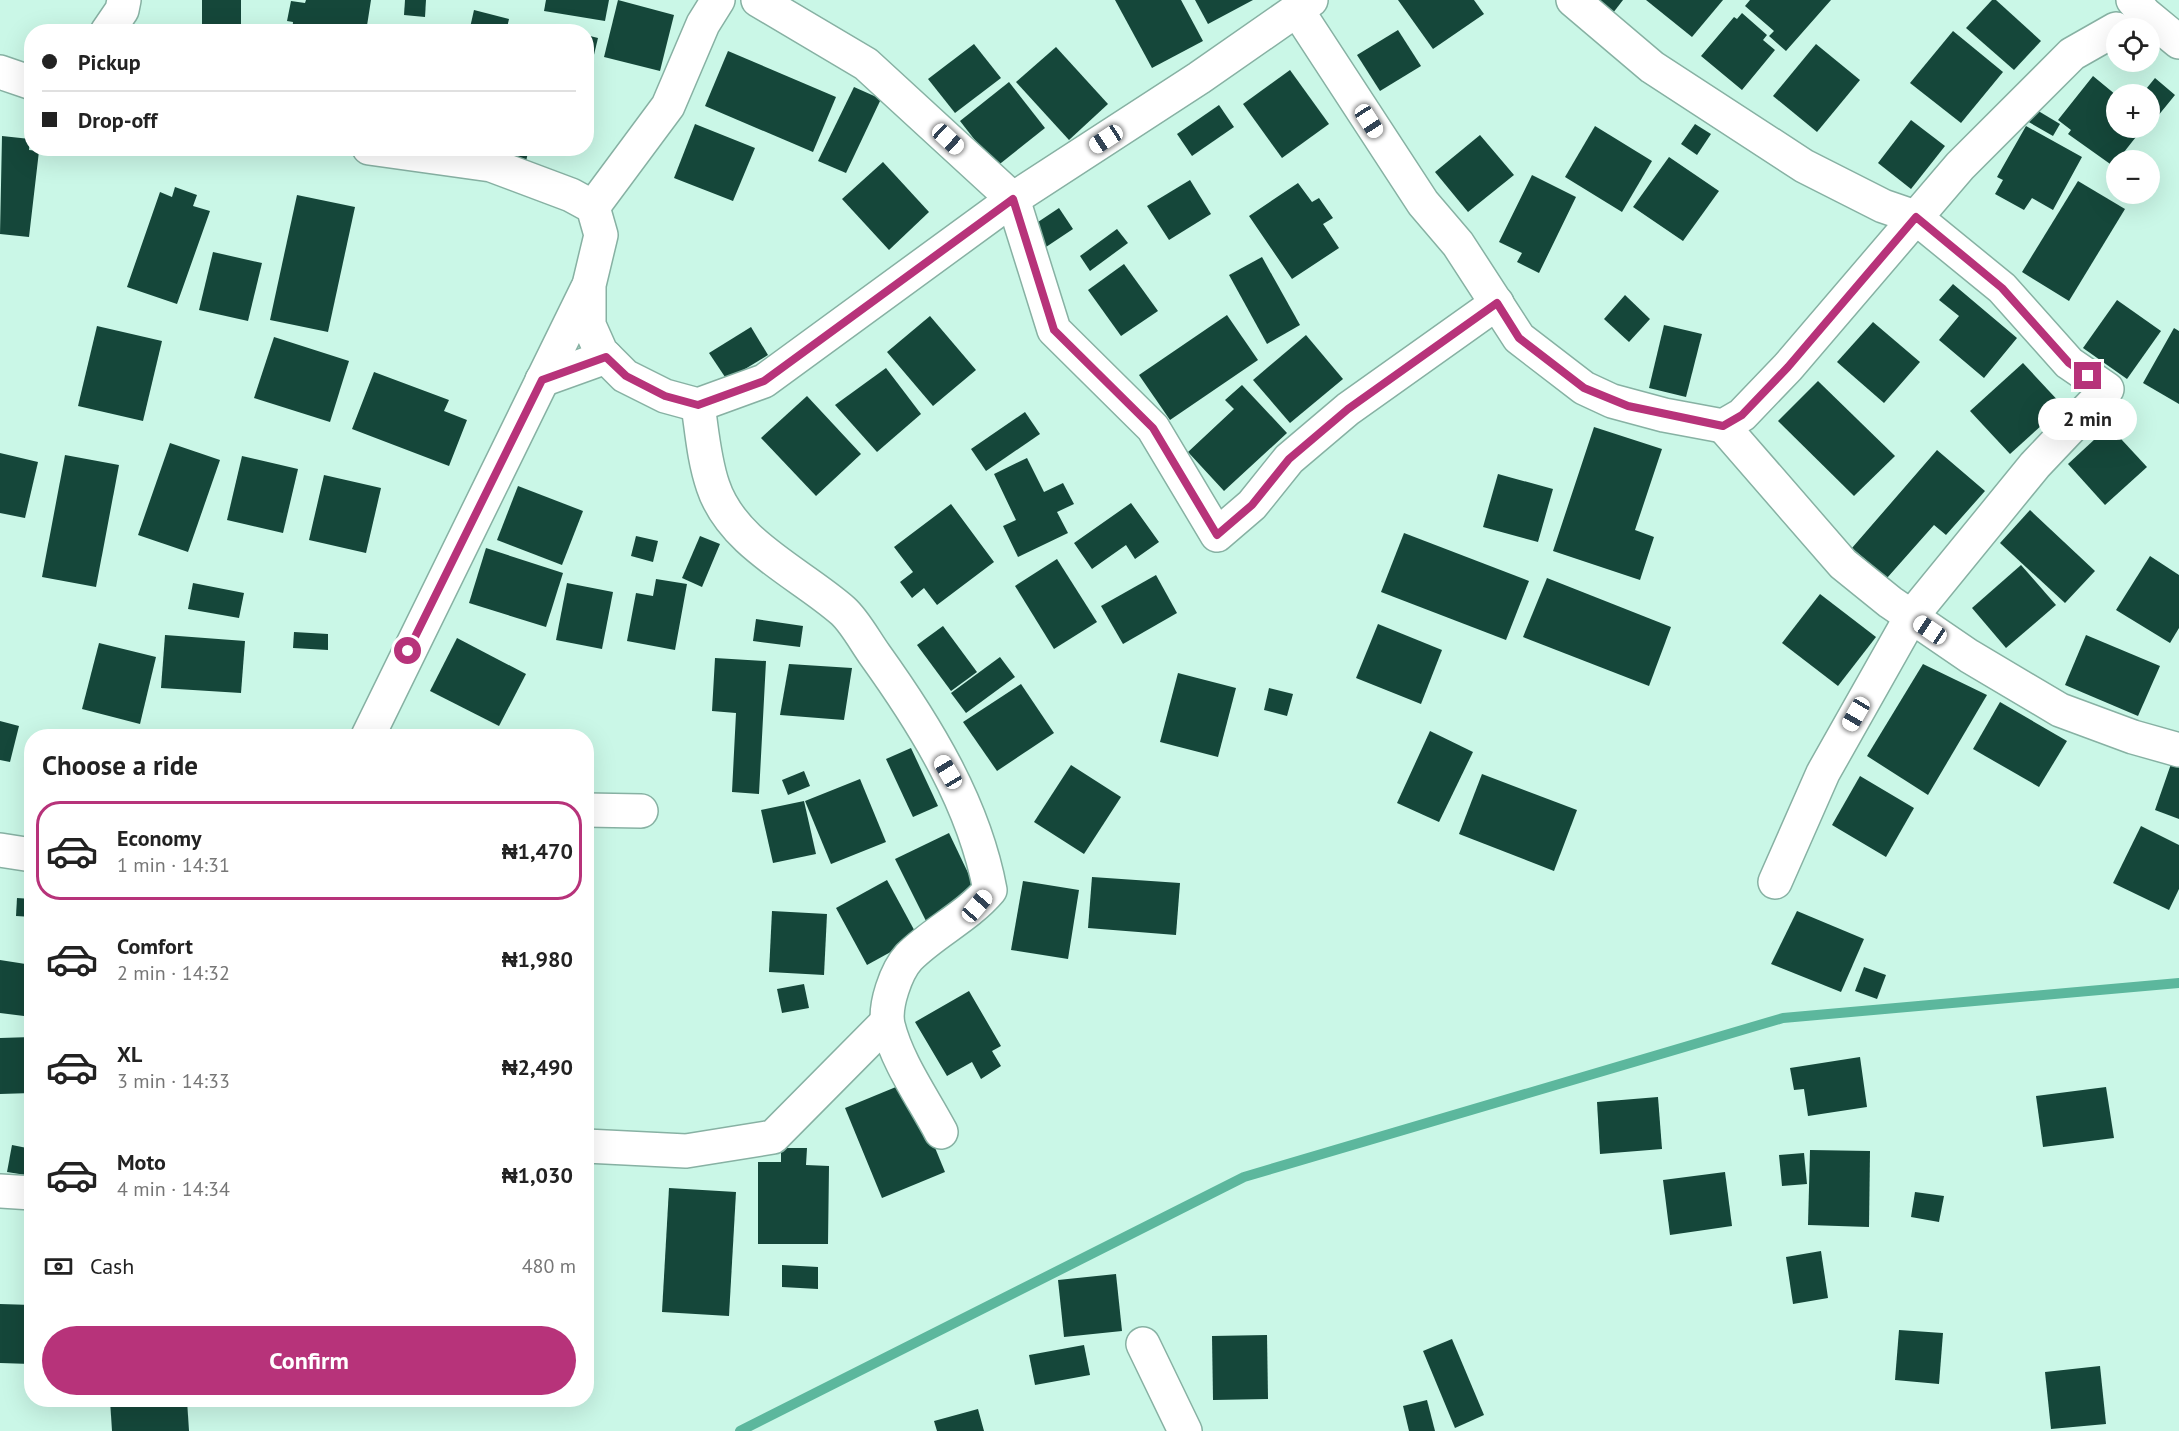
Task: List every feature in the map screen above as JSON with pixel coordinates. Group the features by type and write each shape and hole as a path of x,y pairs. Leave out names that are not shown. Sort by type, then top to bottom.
{"street":[{"path":"113,24 123,10 124,0"},
{"path":"593,207 668,106 703,24 718,0"},
{"path":"758,0 866,64 1013,199 1054,330 1153,428 1217,535 1252,505 1289,459 1348,409 1497,303"},
{"path":"1573,0 1652,67 1804,166 1882,206 1916,217 2002,288 2069,363 2107,389 2035,465 1911,617 1823,773 1775,882"},
{"path":"589,285 589,325 601,352 626,376 665,396 698,405 764,381 1013,199 1198,78 1304,5 1423,203 1458,244 1519,338 1584,388 1637,409 1723,426 1843,564 1911,617 1969,656 2060,710 2133,737 2179,750"},
{"path":"1723,426 1742,415 1788,367 1960,166 2072,54 2137,14 2179,42"},
{"path":"0,72 24,80"},
{"path":"371,729 589,285 601,235 593,207 571,195 491,165 426,156"},
{"path":"542,380 606,357"},
{"path":"698,405 713,488 737,526 773,559 844,612 897,686 959,790 984,858 990,890 977,906 909,958 894,979 887,1022 894,1043 940,1132"},
{"path":"594,810 641,811"},
{"path":"0,850 24,854"},
{"path":"594,1146 686,1151 773,1137 887,1022"},
{"path":"0,1191 24,1192"},
{"path":"1143,1344 1185,1431"}],"building":[{"path":"202,0 241,0 241,24 202,24"},
{"path":"306,0 371,0 367,24 293,24 293,22 287,21 291,1 305,3"},
{"path":"405,0 426,0 425,17 404,15"},
{"path":"546,0 609,0 605,21 544,11"},
{"path":"618,0 674,15 660,71 604,57"},
{"path":"1115,0 1181,0 1203,41 1152,68"},
{"path":"1195,0 1253,0 1208,24"},
{"path":"1398,0 1474,0 1484,14 1433,49"},
{"path":"1599,0 1623,0 1606,22 1591,10"},
{"path":"1646,0 1723,0 1692,37"},
{"path":"1750,0 1831,0 1786,51 1769,36 1774,31 1745,6"},
{"path":"1992,0 1996,0 2041,41 2014,70 1966,28"},
{"path":"474,10 509,19 508,24 471,24"},
{"path":"1742,13 1767,35 1763,40 1775,50 1742,90 1701,56 1734,17 1737,19"},
{"path":"1398,30 1421,66 1380,91 1357,55"},
{"path":"1953,31 2003,72 1961,123 1910,83"},
{"path":"594,37 598,38 594,55"},
{"path":"974,44 1001,78 955,113 928,79"},
{"path":"1816,44 1860,80 1817,132 1773,96"},
{"path":"1056,47 1108,104 1069,140 1016,82"},
{"path":"728,51 836,97 813,152 705,106"},
{"path":"1290,70 1329,124 1282,158 1243,104"},
{"path":"2093,76 2106,87 2106,138 2135,138 2126,150 2106,150 2106,161 2068,134 2071,130 2058,120"},
{"path":"2155,78 2175,95 2160,113 2160,84 2150,84"},
{"path":"1009,82 1045,128 996,167 960,121"},
{"path":"854,87 881,99 846,173 818,161"},
{"path":"1219,105 1234,127 1192,156 1177,134"},
{"path":"2035,109 2060,124 2053,136 2027,121"},
{"path":"1911,120 1945,146 1911,189 1878,163"},
{"path":"695,124 755,148 733,201 674,178"},
{"path":"1695,124 1711,134 1697,155 1681,144"},
{"path":"1595,126 1652,161 1622,212 1565,177"},
{"path":"2026,126 2082,157 2053,210 2032,198 2024,210 1995,194 2003,180 1997,177"},
{"path":"1480,135 1514,175 1468,212 1435,172"},
{"path":"2,136 24,138 24,156 38,156 29,237 0,234"},
{"path":"477,156 527,156 525,166"},
{"path":"1669,157 1719,191 1683,241 1633,207"},
{"path":"883,162 929,212 889,250 842,199"},
{"path":"1532,175 1576,197 1539,273 1517,262 1522,253 1499,242"},
{"path":"1190,180 1211,214 1169,240 1147,206"},
{"path":"2078,181 2106,198 2106,204 2117,204 2125,209 2069,301 2022,272"},
{"path":"1298,183 1312,202 1319,198 1333,218 1323,224 1339,248 1292,279 1249,216"},
{"path":"175,187 197,195 193,206 210,211 177,304 127,287 160,192 172,197"},
{"path":"297,195 355,207 328,332 270,320"},
{"path":"1059,208 1073,229 1040,251 1026,230"},
{"path":"1117,229 1128,243 1090,271 1080,256"},
{"path":"213,252 262,263 248,321 199,310"},
{"path":"1262,257 1300,325 1267,344 1229,275"},
{"path":"1124,264 1158,311 1121,336 1088,290"},
{"path":"1953,284 2017,338 1984,378 1939,340 1959,316 1939,300"},
{"path":"1625,295 1650,319 1629,342 1604,319"},
{"path":"2117,300 2161,331 2127,379 2083,348"},
{"path":"1227,315 1258,360 1170,420 1139,375"},
{"path":"930,316 976,370 933,406 887,352"},
{"path":"1873,322 1920,362 1884,403 1837,362"},
{"path":"1664,325 1702,334 1686,397 1649,388"},
{"path":"97,326 162,341 143,421 78,406"},
{"path":"751,327 768,355 727,380 709,353"},
{"path":"2174,328 2179,331 2179,404 2143,383"},
{"path":"1306,335 1343,379 1290,423 1253,380"},
{"path":"274,337 349,361 330,422 254,398"},
{"path":"2023,363 2063,406 2010,454 1970,411"},
{"path":"886,368 921,414 877,452 835,405"},
{"path":"374,372 449,400 444,411 467,420 449,466 352,429"},
{"path":"1818,381 1895,456 1854,496 1778,421"},
{"path":"1242,385 1287,433 1224,491 1188,452 1234,409 1225,400"},
{"path":"807,396 861,454 816,496 761,438"},
{"path":"1025,412 1040,434 986,471 971,449"},
{"path":"2109,426 2147,467 2105,505 2068,464"},
{"path":"1594,427 1662,449 1635,530 1654,537 1640,580 1553,551"},
{"path":"170,443 220,460 188,552 138,535"},
{"path":"1937,450 1985,491 1946,535 1934,525 1887,578 1852,548"},
{"path":"0,453 38,462 25,518 0,513"},
{"path":"65,455 119,465 96,587 42,577"},
{"path":"242,456 298,469 283,533 227,520"},
{"path":"1027,458 1044,492 1063,483 1074,504 1057,512 1068,533 1018,557 1003,526 1016,520 994,474"},
{"path":"1498,474 1553,489 1538,542 1483,527"},
{"path":"324,475 381,488 366,553 309,540"},
{"path":"518,486 583,511 562,565 497,540"},
{"path":"1131,503 1159,542 1135,559 1126,545 1092,569 1074,543"},
{"path":"951,504 994,562 937,605 924,588 912,598 900,582 913,572 894,547"},
{"path":"2030,510 2095,571 2065,603 2000,543"},
{"path":"1404,533 1529,581 1506,640 1381,592"},
{"path":"636,536 658,541 653,562 631,556"},
{"path":"700,536 720,544 702,587 682,578"},
{"path":"486,548 563,573 546,627 469,603"},
{"path":"2150,556 2179,575 2179,628 2170,643 2116,610"},
{"path":"1057,559 1097,622 1054,649 1015,586"},
{"path":"2021,565 2056,605 2006,648 1972,608"},
{"path":"1156,575 1177,613 1123,644 1101,606"},
{"path":"1547,578 1671,627 1649,686 1523,637"},
{"path":"656,579 687,584 675,650 627,641 636,593 653,596"},
{"path":"193,583 244,593 239,618 188,609"},
{"path":"567,583 613,592 602,649 556,640"},
{"path":"1820,594 1876,637 1838,686 1782,643"},
{"path":"756,619 803,626 800,647 753,641"},
{"path":"1378,624 1442,650 1421,704 1356,678"},
{"path":"943,626 977,672 951,691 917,645"},
{"path":"294,632 328,634 328,650 293,648"},
{"path":"165,635 245,641 241,693 161,688"},
{"path":"2086,635 2160,666 2138,716 2065,685"},
{"path":"457,638 526,674 499,726 430,691"},
{"path":"99,643 156,657 140,724 82,709"},
{"path":"1000,657 1015,677 966,713 951,693"},
{"path":"715,658 766,661 759,794 732,792 736,713 712,711"},
{"path":"789,664 852,668 844,720 780,715"},
{"path":"1923,664 1987,695 1928,795 1867,756"},
{"path":"1178,673 1236,688 1218,757 1160,742"},
{"path":"1021,684 1054,733 997,771 963,722"},
{"path":"1269,688 1293,694 1287,716 1264,710"},
{"path":"2000,702 2067,741 2039,787 1973,749"},
{"path":"0,721 19,726 10,762 0,760"},
{"path":"1430,731 1473,752 1439,822 1397,803"},
{"path":"911,748 938,806 913,817 886,759"},
{"path":"2171,764 2179,767 2179,819 2155,810"},
{"path":"1071,765 1121,797 1084,854 1034,822"},
{"path":"804,771 810,786 788,795 782,780"},
{"path":"1482,774 1577,810 1554,871 1459,834"},
{"path":"1860,776 1914,808 1886,857 1832,825"},
{"path":"860,779 886,842 831,864 805,801"},
{"path":"804,801 816,854 773,863 761,810"},
{"path":"2141,826 2179,845 2179,889 2169,910 2113,883"},
{"path":"949,833 981,900 928,925 895,859"},
{"path":"1092,877 1180,883 1176,935 1088,928"},
{"path":"887,880 918,937 867,965 836,908"},
{"path":"1023,881 1079,890 1068,959 1011,950"},
{"path":"17,898 24,898 24,916 16,916"},
{"path":"772,911 827,914 824,975 769,972"},
{"path":"1797,911 1864,939 1841,992 1771,964"},
{"path":"0,960 24,964 24,1016 0,1013"},
{"path":"1864,967 1886,975 1877,999 1855,991"},
{"path":"804,984 809,1008 782,1013 777,989"},
{"path":"969,991 1001,1046 992,1051 1001,1066 981,1079 972,1062 947,1076 915,1022"},
{"path":"24,1037 24,1093 0,1094 0,1038"},
{"path":"1860,1057 1867,1107 1808,1116 1804,1089 1794,1090 1790,1068"},
{"path":"908,1082 945,1172 882,1198 845,1108"},
{"path":"2106,1087 2114,1138 2043,1147 2036,1096"},
{"path":"1658,1097 1662,1149 1600,1154 1597,1102"},
{"path":"12,1145 24,1147 24,1175 7,1172"},
{"path":"781,1148 807,1148 806,1165 829,1166 828,1244 758,1244 758,1162 781,1162"},
{"path":"1810,1150 1870,1151 1869,1227 1808,1225"},
{"path":"1804,1153 1807,1184 1782,1186 1779,1155"},
{"path":"1725,1172 1732,1226 1670,1235 1663,1180"},
{"path":"669,1188 736,1192 729,1316 662,1312"},
{"path":"1915,1192 1944,1196 1939,1222 1911,1217"},
{"path":"1821,1251 1828,1298 1793,1304 1786,1257"},
{"path":"782,1265 818,1267 818,1289 782,1287"},
{"path":"1116,1274 1122,1331 1064,1337 1058,1280"},
{"path":"0,1304 24,1305 24,1364 0,1363"},
{"path":"1899,1330 1943,1333 1939,1384 1895,1380"},
{"path":"1267,1335 1268,1399 1213,1400 1212,1336"},
{"path":"1452,1339 1484,1415 1455,1428 1423,1351"},
{"path":"1084,1345 1090,1375 1035,1385 1029,1355"},
{"path":"2100,1366 2106,1424 2051,1429 2045,1372"},
{"path":"1427,1400 1435,1431 1409,1431 1403,1406"},
{"path":"110,1407 187,1407 189,1431 112,1431"},
{"path":"978,1409 984,1431 937,1431 934,1421"}],"waterway":[{"path":"740,1431 1244,1177 1783,1018 2179,983"}],"route":[{"path":"408,651 542,380 606,357 626,376 665,396 698,405 764,381 1013,199 1037,282 1054,330 1153,428 1217,535 1252,505 1289,459 1348,409 1497,303 1519,338 1584,388 1612,401 1664,416 1723,426 1742,415 1788,367 1916,217 2002,288 2069,363 2088,376"}]}
